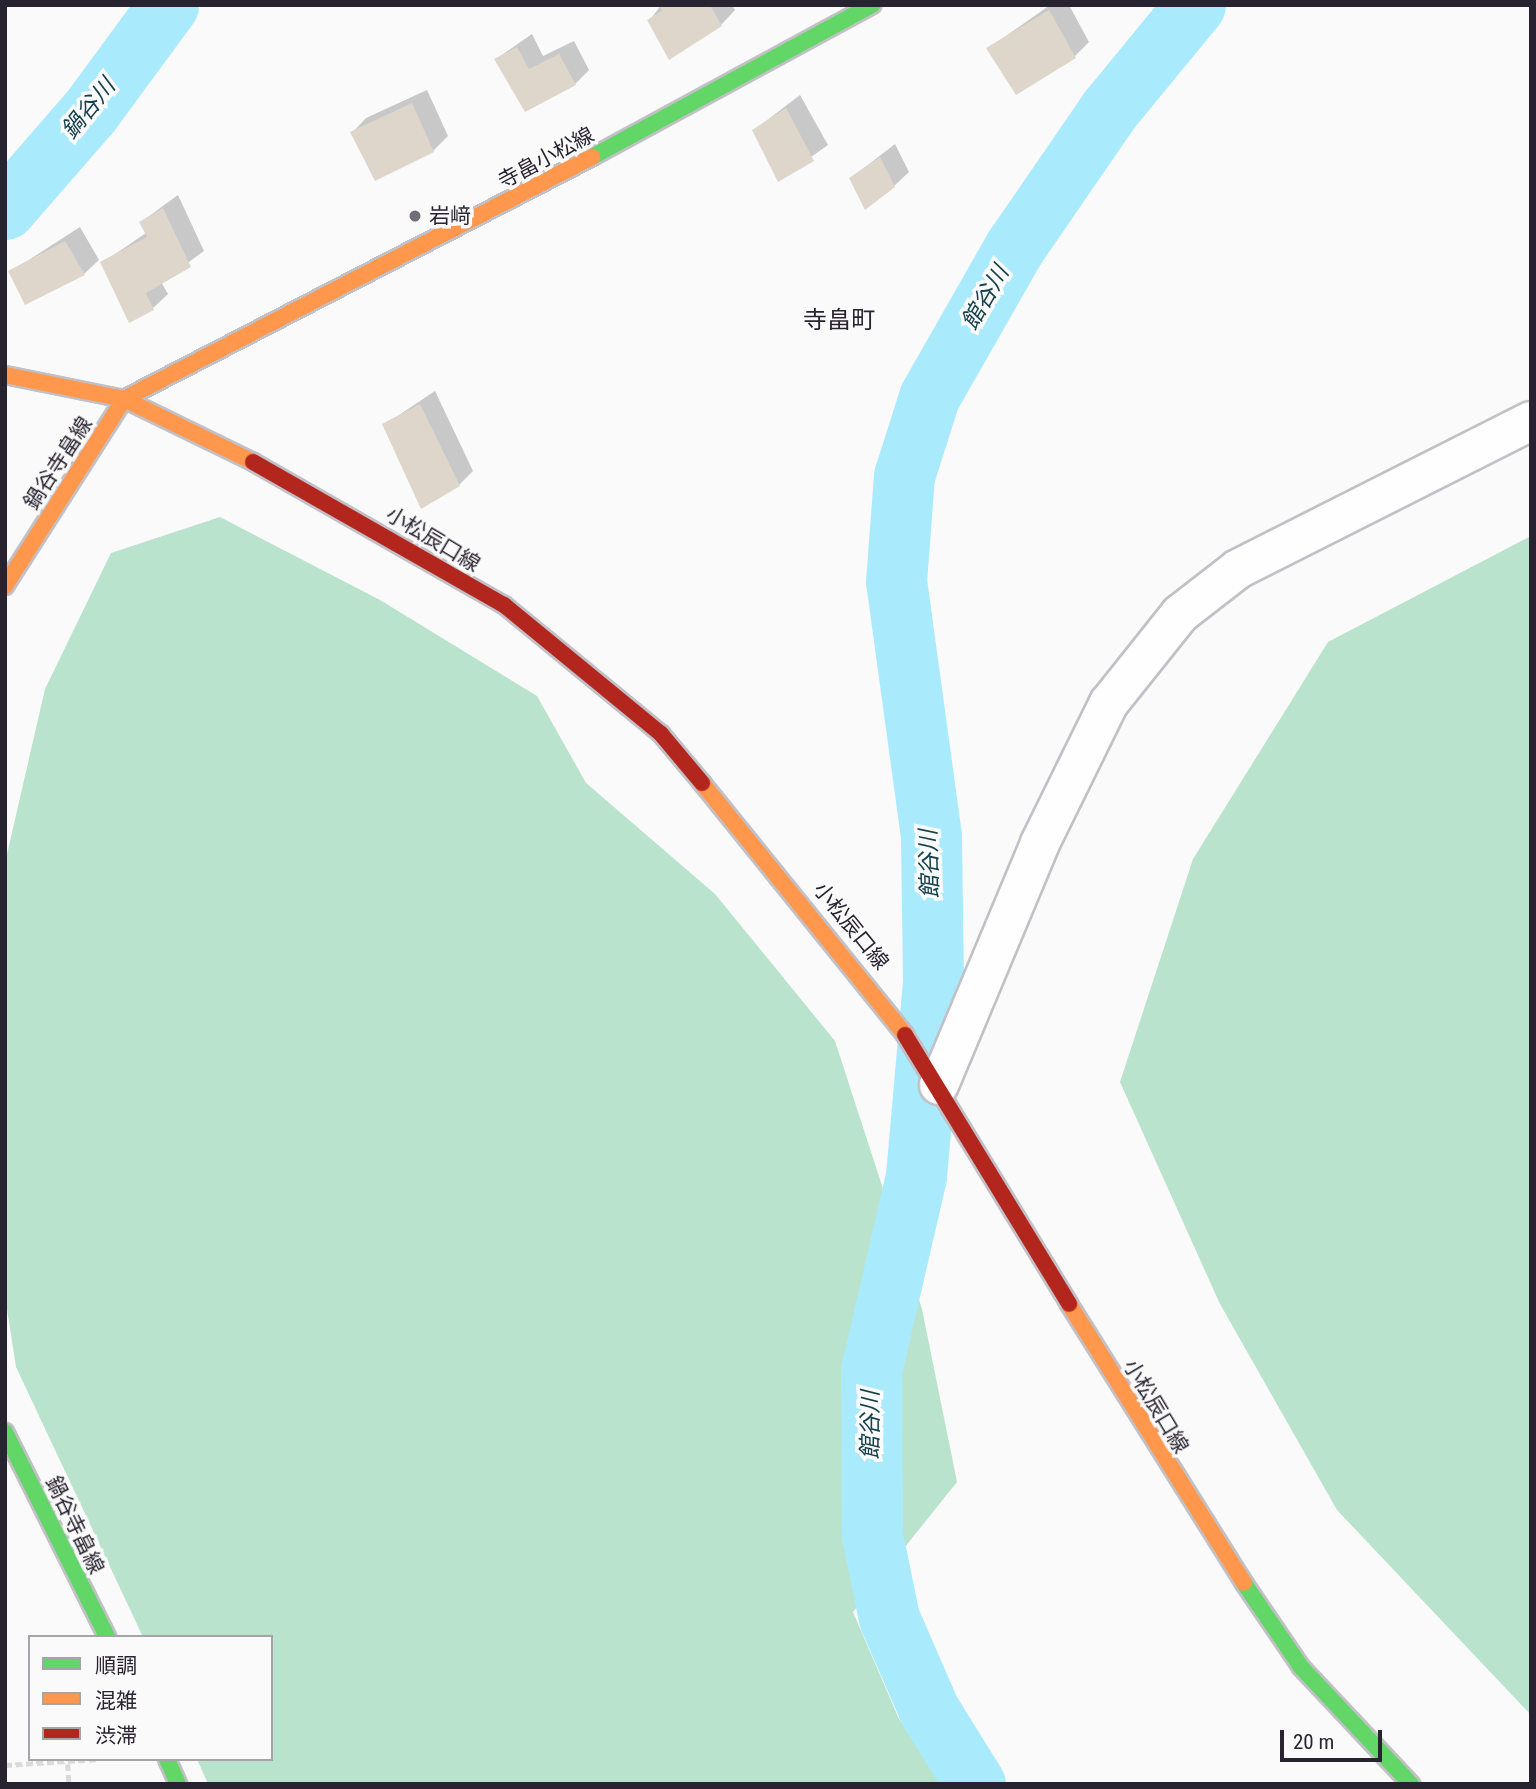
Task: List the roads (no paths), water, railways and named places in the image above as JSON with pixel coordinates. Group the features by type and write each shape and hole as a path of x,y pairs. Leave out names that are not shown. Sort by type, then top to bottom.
{"main road":[{"name":"寺畠小松線","path":"124,399 411,256 872,5"},
{"name":"小松辰口線","path":"5,375 124,399 302,486 504,606 661,734 890,1010 1241,1579 1301,1667 1411,1784"},
{"name":"鍋谷寺畠線","path":"5,586 124,399"},
{"name":"鍋谷寺畠線","path":"5,1432 106,1635"},
{"path":"168,1761 178,1784"}],"street":[{"path":"947,1099 1040,843 1109,703 1180,614 1238,569 1531,421"}],"waterway":[{"name":"鍋谷川","path":"5,209 91,110 168,5"},
{"name":"館谷川","path":"975,1784 929,1710 889,1618 872,1535 871,1371 916,1176 933,981 931,836 896,582 904,476 929,397 1014,248 1108,111 1195,5"}],"place":[{"name":"岩﨑","path":"415,216"}],"district":[{"name":"寺畠町","path":"839,321"}]}
